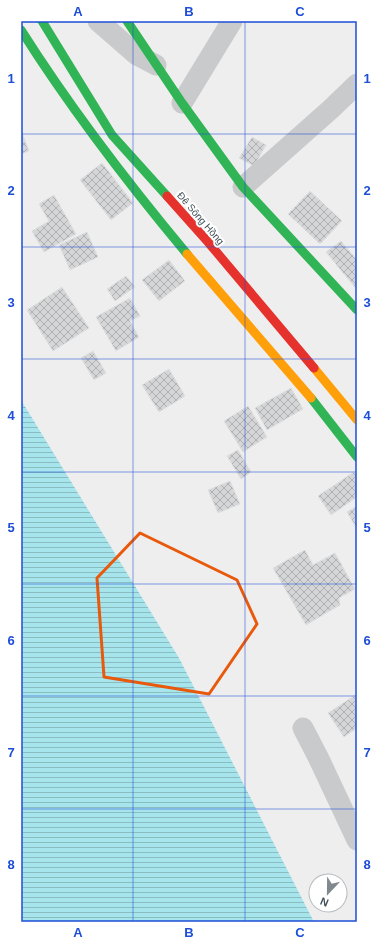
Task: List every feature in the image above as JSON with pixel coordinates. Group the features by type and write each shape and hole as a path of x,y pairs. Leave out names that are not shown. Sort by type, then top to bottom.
{"street":[{"name":"Đê Sông Hồng","path":"42,21 112,134 208,242 357,420"},
{"path":"98,21 137,55 156,65"},
{"path":"127,21 182,103 243,187 357,310"},
{"path":"182,103 232,21"},
{"path":"21,30 47,73 100,147 174,239 266,346 357,457"},
{"path":"243,187 357,84"},
{"path":"303,728 357,840"}],"highlighted area":[{"path":"140,533 237,580 257,624 209,694 104,677 97,578"}],"water":[{"path":"21,400 179,658 308,910 308,913 314,922 21,922"}],"building":[{"path":"21,130 29,151 21,154"},
{"path":"252,137 266,145 254,166 239,158"},
{"path":"102,163 133,203 111,220 80,180"},
{"path":"310,191 342,221 320,244 288,214"},
{"path":"54,195 76,234 44,252 32,231 49,221 39,204"},
{"path":"87,232 98,257 70,270 59,245"},
{"path":"341,241 357,260 357,290 326,252"},
{"path":"169,260 185,281 159,301 142,280"},
{"path":"126,276 135,287 115,301 107,289"},
{"path":"62,287 89,328 53,351 27,310"},
{"path":"130,298 140,316 130,321 139,337 116,351 96,317"},
{"path":"93,351 106,373 94,380 81,358"},
{"path":"169,369 185,396 159,412 142,385"},
{"path":"291,388 303,409 267,430 255,408"},
{"path":"248,406 267,437 243,452 224,421"},
{"path":"238,450 251,472 241,479 227,456"},
{"path":"354,472 357,476 357,497 331,515 318,496"},
{"path":"230,481 240,504 218,513 208,490"},
{"path":"357,506 357,529 347,512"},
{"path":"305,550 313,565 335,553 355,589 339,598 340,605 306,625 273,568"},
{"path":"357,694 357,728 344,737 328,713"}],"traffic: fast":[{"path":"42,21 112,135 167,196"},
{"path":"127,21 182,103 243,187 357,310"},
{"path":"21,30 100,145 187,254"},
{"path":"311,398 357,457"}],"traffic: slow":[{"path":"187,254 311,398"},
{"path":"314,368 357,420"}],"traffic: jam":[{"path":"167,196 208,242 314,368"}]}
